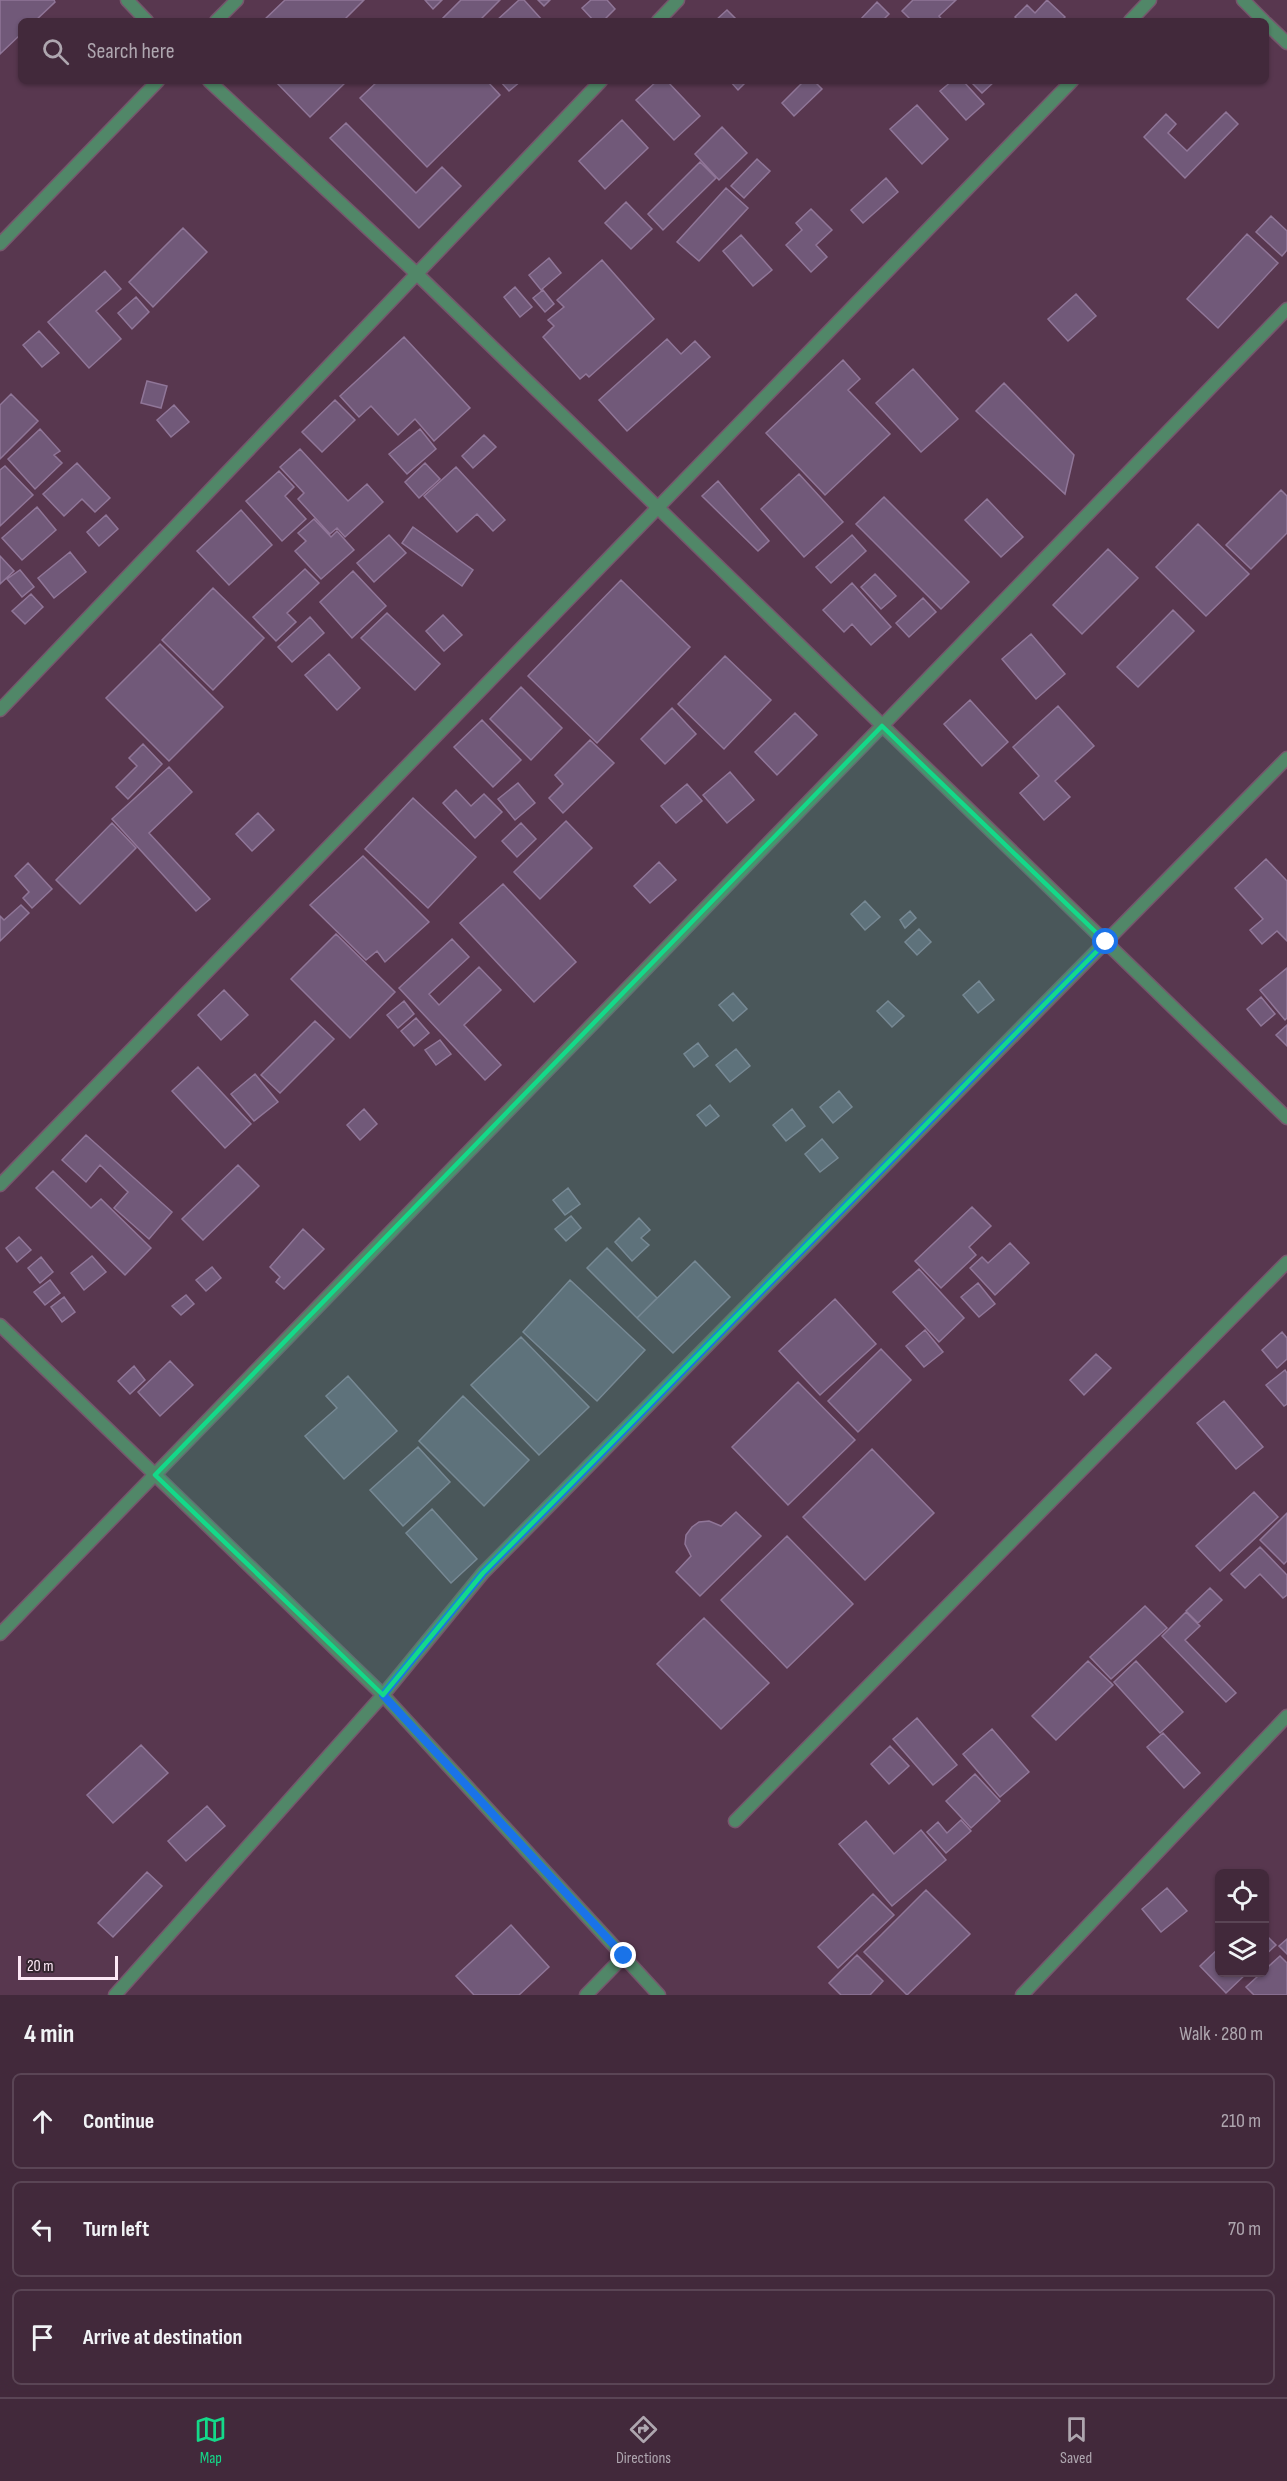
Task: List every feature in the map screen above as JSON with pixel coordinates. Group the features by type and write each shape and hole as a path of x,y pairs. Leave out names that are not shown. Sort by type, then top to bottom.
{"street":[{"path":"127,0 144,18"},
{"path":"219,18 237,0"},
{"path":"661,18 678,0"},
{"path":"1133,18 1150,0"},
{"path":"1243,0 1261,18"},
{"path":"1269,26 1287,44"},
{"path":"0,244 155,84"},
{"path":"212,84 417,274 1287,1118"},
{"path":"0,710 598,84"},
{"path":"0,1185 1069,84"},
{"path":"0,1634 1287,309"},
{"path":"115,1995 383,1695 483,1573 1287,758"},
{"path":"735,1821 1287,1262"},
{"path":"0,1325 383,1695 659,1995"},
{"path":"1022,1995 1287,1716"},
{"path":"586,1995 624,1956"}],"highlighted area":[{"path":"882,726 1106,942 483,1573 383,1695 155,1475"}],"building":[{"path":"0,0 54,0 55,2 38,18 18,18 18,37 0,54"},
{"path":"285,0 364,0 346,18 266,18"},
{"path":"425,0 442,0 433,9"},
{"path":"461,0 500,0 482,18 443,18"},
{"path":"519,0 524,0 540,18 499,18"},
{"path":"538,0 550,0 544,6"},
{"path":"591,0 607,0 615,9 606,18 591,18 582,8"},
{"path":"913,0 956,0 939,16 941,18 909,18 902,11"},
{"path":"1047,0 1065,17 1015,17 1027,5 1035,13"},
{"path":"877,2 889,14 885,18 862,18"},
{"path":"727,10 735,18 718,18"},
{"path":"278,84 344,84 310,117"},
{"path":"375,84 490,84 500,95 427,167 360,98"},
{"path":"503,84 517,84 509,91"},
{"path":"654,84 670,84 700,116 674,140 636,100"},
{"path":"733,84 744,84 738,90"},
{"path":"801,84 817,84 822,89 794,116 782,103"},
{"path":"948,84 966,84 984,104 966,120 940,91"},
{"path":"973,84 992,84 982,93"},
{"path":"917,105 948,139 922,164 890,129"},
{"path":"1226,112 1238,124 1185,178 1144,137 1166,114 1176,124 1168,133 1187,151"},
{"path":"622,120 648,148 605,189 579,161"},
{"path":"346,123 416,193 442,167 461,186 419,228 330,138"},
{"path":"722,127 747,153 719,180 695,154"},
{"path":"757,159 770,171 744,198 731,186"},
{"path":"700,162 716,178 663,230 648,214"},
{"path":"886,178 898,192 863,223 851,210"},
{"path":"726,188 748,208 699,261 677,242"},
{"path":"626,202 652,229 631,249 605,223"},
{"path":"811,209 832,230 816,245 827,257 811,272 786,245 802,230 796,223"},
{"path":"1271,216 1287,231 1287,250 1282,256 1256,232"},
{"path":"183,228 207,252 153,307 129,282"},
{"path":"1247,234 1278,263 1218,328 1187,299"},
{"path":"741,235 772,270 753,286 723,251"},
{"path":"549,258 561,273 541,290 529,275"},
{"path":"602,260 654,319 589,377 586,374 580,379 543,337 554,326 548,320 564,307 557,300"},
{"path":"105,271 121,289 96,311 121,339 89,368 48,322"},
{"path":"515,287 532,307 520,317 504,297"},
{"path":"543,290 554,304 545,312 533,298"},
{"path":"1076,294 1096,316 1068,341 1048,319"},
{"path":"136,297 149,312 132,329 118,313"},
{"path":"39,331 59,353 42,367 23,345"},
{"path":"404,337 470,408 434,441 415,419 398,435 371,406 359,417 340,396"},
{"path":"667,339 681,354 695,341 710,357 627,431 599,400"},
{"path":"843,360 860,379 848,390 890,434 825,495 766,433"},
{"path":"913,369 958,419 921,452 876,403"},
{"path":"147,381 167,386 161,408 141,403"},
{"path":"1004,383 1074,455 1065,494 976,411"},
{"path":"11,394 38,421 0,459 0,405"},
{"path":"335,400 355,420 322,452 302,432"},
{"path":"174,405 189,422 171,437 157,420"},
{"path":"40,429 60,451 54,455 62,463 35,489 8,459"},
{"path":"420,429 436,449 407,474 389,454"},
{"path":"484,435 496,447 473,468 462,456"},
{"path":"300,449 348,501 367,484 383,502 345,537 337,528 330,534 298,499 304,493 280,467"},
{"path":"77,463 110,498 95,512 82,499 64,516 43,494"},
{"path":"425,463 440,479 419,498 405,482"},
{"path":"5,466 33,495 0,526 0,470"},
{"path":"456,467 505,520 493,531 477,514 457,532 424,496"},
{"path":"279,471 294,487 285,496 306,519 282,541 246,501"},
{"path":"799,474 843,522 804,557 761,509"},
{"path":"718,481 769,541 758,551 702,496"},
{"path":"1281,490 1287,496 1287,533 1251,569 1226,545"},
{"path":"884,497 969,582 941,609 856,524"},
{"path":"987,499 1023,537 1001,557 965,520"},
{"path":"37,507 56,530 22,560 2,538"},
{"path":"241,510 272,545 229,585 197,551"},
{"path":"106,515 118,529 99,546 87,532"},
{"path":"314,519 331,537 337,531 354,550 321,579 295,551 306,541 298,533"},
{"path":"1198,524 1249,574 1206,616 1156,567"},
{"path":"413,527 473,570 462,586 402,543"},
{"path":"389,535 406,553 374,582 357,563"},
{"path":"852,535 866,551 831,583 816,567"},
{"path":"1108,549 1138,578 1082,634 1053,605"},
{"path":"70,552 86,572 54,598 38,578"},
{"path":"0,556 14,571 0,584"},
{"path":"305,569 319,583 287,613 296,622 276,641 253,617"},
{"path":"20,570 34,587 22,597 7,579"},
{"path":"353,571 386,606 352,638 320,602"},
{"path":"875,574 896,596 881,609 861,587"},
{"path":"621,580 690,647 597,743 528,676"},
{"path":"852,583 891,627 871,645 852,624 844,632 823,610"},
{"path":"213,588 264,638 213,690 162,640"},
{"path":"31,594 43,607 25,624 12,611"},
{"path":"923,598 936,612 909,637 896,623"},
{"path":"1173,610 1194,631 1138,687 1117,667"},
{"path":"387,613 440,664 415,690 361,638"},
{"path":"443,615 462,635 444,651 426,631"},
{"path":"310,617 324,633 292,662 278,647"},
{"path":"1031,634 1065,674 1036,699 1002,659"},
{"path":"160,644 223,707 169,761 106,698"},
{"path":"329,654 360,688 337,710 305,675"},
{"path":"725,656 771,700 724,749 678,704"},
{"path":"521,687 562,728 531,760 490,719"},
{"path":"970,700 1008,742 982,766 944,724"},
{"path":"1058,706 1094,746 1055,781 1070,797 1044,820 1020,793 1039,776 1013,747"},
{"path":"672,708 696,734 665,764 641,739"},
{"path":"795,713 817,735 777,775 755,752"},
{"path":"482,720 521,760 493,787 454,747"},
{"path":"590,740 614,763 563,813 549,798 563,784 555,775"},
{"path":"143,744 162,764 128,799 116,787 137,766 129,758"},
{"path":"169,767 192,792 149,833 210,899 196,911 112,819"},
{"path":"730,772 754,800 727,823 703,795"},
{"path":"518,783 535,803 515,820 498,799"},
{"path":"687,784 702,801 676,823 661,806"},
{"path":"456,790 471,806 484,794 502,812 475,838 443,803"},
{"path":"413,798 476,857 428,908 365,849"},
{"path":"258,813 274,830 252,851 236,834"},
{"path":"566,821 592,848 540,899 514,872"},
{"path":"112,823 136,848 80,904 56,880"},
{"path":"521,823 536,839 517,857 502,841"},
{"path":"363,856 429,922 385,962 377,951 366,960 310,905"},
{"path":"1266,859 1287,881 1287,941 1277,931 1262,944 1250,930 1263,919 1235,888"},
{"path":"659,862 676,880 650,903 634,886"},
{"path":"28,863 52,889 32,908 23,898 29,892 15,876"},
{"path":"503,884 576,962 534,1002 460,923"},
{"path":"865,901 880,917 865,930 851,914"},
{"path":"21,905 29,913 0,941 0,916 4,920"},
{"path":"910,911 916,918 905,928 900,920"},
{"path":"919,929 931,942 917,955 905,942"},
{"path":"336,934 395,992 350,1038 291,979"},
{"path":"452,939 469,957 429,994 439,1005 479,967 501,990 464,1025 501,1065 485,1080 399,988"},
{"path":"1287,968 1287,1018 1285,1020 1260,990"},
{"path":"979,981 994,1000 978,1013 963,995"},
{"path":"224,990 248,1015 221,1040 198,1015"},
{"path":"733,993 747,1009 733,1021 719,1005"},
{"path":"1261,997 1275,1014 1261,1026 1247,1009"},
{"path":"404,1001 414,1014 398,1028 387,1015"},
{"path":"888,1001 904,1016 892,1027 877,1011"},
{"path":"416,1018 429,1033 414,1046 401,1031"},
{"path":"315,1021 334,1039 280,1093 261,1075"},
{"path":"1287,1025 1287,1046 1276,1035"},
{"path":"440,1040 451,1054 436,1065 425,1050"},
{"path":"698,1043 708,1056 694,1067 684,1054"},
{"path":"736,1049 750,1066 730,1082 716,1065"},
{"path":"198,1067 251,1124 225,1148 172,1091"},
{"path":"255,1074 278,1102 254,1121 231,1094"},
{"path":"839,1091 852,1107 833,1123 820,1107"},
{"path":"710,1105 719,1116 706,1126 697,1115"},
{"path":"364,1109 377,1124 360,1140 347,1125"},
{"path":"792,1109 805,1126 786,1141 773,1125"},
{"path":"86,1135 172,1212 149,1239 114,1208 128,1192 100,1165 86,1182 62,1160"},
{"path":"822,1139 838,1158 820,1172 805,1154"},
{"path":"238,1165 259,1186 203,1240 182,1219"},
{"path":"53,1171 91,1208 101,1199 151,1248 125,1275 36,1188"},
{"path":"568,1188 580,1204 565,1215 553,1200"},
{"path":"972,1207 991,1226 969,1247 976,1255 941,1288 915,1261"},
{"path":"571,1216 581,1228 566,1241 555,1229"},
{"path":"639,1218 650,1230 641,1238 649,1245 632,1261 615,1242"},
{"path":"303,1229 324,1249 284,1289 276,1282 280,1277 270,1267"},
{"path":"19,1237 31,1250 17,1262 6,1248"},
{"path":"1010,1243 1029,1263 995,1295 970,1268 982,1257 988,1263"},
{"path":"607,1248 657,1298 637,1318 587,1268"},
{"path":"92,1256 106,1272 84,1290 71,1273"},
{"path":"41,1257 53,1272 40,1283 28,1268"},
{"path":"695,1261 730,1297 673,1353 637,1318"},
{"path":"212,1267 221,1278 206,1291 196,1280"},
{"path":"919,1269 964,1318 939,1342 893,1292"},
{"path":"50,1280 60,1293 45,1305 34,1292"},
{"path":"570,1280 645,1350 597,1401 523,1332"},
{"path":"978,1283 995,1304 979,1317 961,1297"},
{"path":"186,1295 194,1304 181,1315 172,1306"},
{"path":"64,1297 75,1312 62,1322 51,1307"},
{"path":"835,1299 876,1344 820,1395 779,1351"},
{"path":"925,1330 943,1352 924,1367 906,1346"},
{"path":"1282,1332 1287,1338 1287,1359 1277,1368 1262,1350"},
{"path":"521,1337 589,1407 539,1455 471,1385"},
{"path":"881,1349 911,1380 858,1432 828,1401"},
{"path":"1096,1354 1111,1368 1084,1395 1070,1380"},
{"path":"170,1361 193,1385 160,1416 138,1392"},
{"path":"134,1366 145,1380 130,1394 118,1381"},
{"path":"1285,1370 1287,1373 1287,1404 1284,1406 1266,1385"},
{"path":"348,1376 397,1431 344,1479 305,1436 337,1408 326,1396"},
{"path":"798,1382 855,1440 788,1505 732,1447"},
{"path":"463,1396 529,1460 484,1506 419,1441"},
{"path":"1224,1401 1263,1447 1236,1469 1197,1423"},
{"path":"418,1447 450,1482 403,1526 370,1490"},
{"path":"872,1449 934,1513 865,1580 803,1517"},
{"path":"1254,1492 1278,1517 1220,1571 1196,1546"},
{"path":"432,1509 477,1559 451,1583 406,1533"},
{"path":"736,1512 761,1536 700,1596 676,1572 691,1556 685,1544 686,1535 699,1522 709,1521 721,1526"},
{"path":"1287,1513 1287,1561 1284,1564 1260,1540"},
{"path":"787,1536 853,1604 787,1668 721,1600"},
{"path":"1260,1547 1287,1575 1287,1595 1283,1598 1260,1574 1245,1588 1231,1574"},
{"path":"1210,1588 1222,1600 1198,1623 1186,1611"},
{"path":"1145,1606 1167,1628 1111,1679 1090,1657"},
{"path":"1186,1612 1200,1626 1185,1640 1236,1693 1226,1702 1162,1636"},
{"path":"704,1618 769,1683 721,1729 657,1664"},
{"path":"1088,1661 1113,1685 1056,1740 1032,1716"},
{"path":"1136,1661 1183,1712 1160,1733 1114,1682"},
{"path":"917,1718 957,1765 933,1785 893,1739"},
{"path":"992,1729 1029,1772 1000,1797 963,1754"},
{"path":"1163,1733 1200,1773 1184,1788 1147,1747"},
{"path":"141,1745 168,1773 113,1823 87,1795"},
{"path":"890,1746 909,1766 889,1784 871,1764"},
{"path":"975,1774 1000,1801 971,1828 946,1801"},
{"path":"207,1806 225,1826 186,1861 168,1841"},
{"path":"961,1820 971,1831 946,1853 927,1832 938,1822 947,1833"},
{"path":"866,1821 894,1854 921,1830 946,1860 892,1906 839,1844"},
{"path":"147,1872 162,1886 113,1937 98,1923"},
{"path":"1167,1888 1187,1911 1161,1932 1142,1909"},
{"path":"926,1890 970,1934 907,1995 864,1952"},
{"path":"873,1894 894,1915 838,1968 818,1947"},
{"path":"511,1925 549,1967 519,1995 474,1995 456,1976"},
{"path":"1269,1938 1276,1945 1269,1951"},
{"path":"1287,1939 1287,1954 1279,1946"},
{"path":"1215,1952 1215,1977 1243,1977 1226,1993 1200,1966"},
{"path":"857,1955 883,1981 870,1995 841,1995 829,1983"},
{"path":"1280,1956 1287,1963 1287,1995 1254,1995 1246,1987 1257,1977 1269,1977 1269,1966"}],"route":[{"path":"624,1956 383,1695 483,1573 1106,942"}]}
